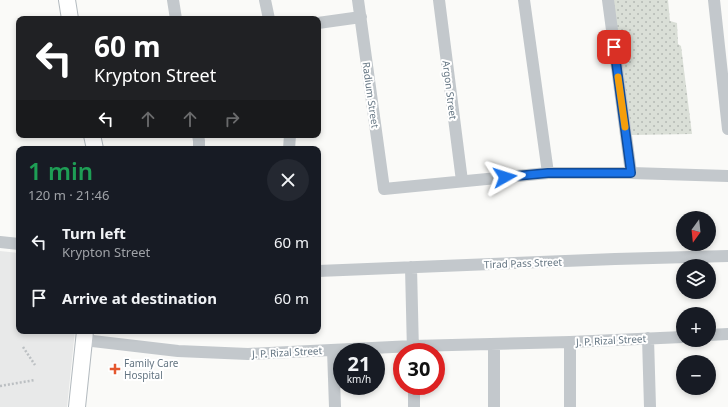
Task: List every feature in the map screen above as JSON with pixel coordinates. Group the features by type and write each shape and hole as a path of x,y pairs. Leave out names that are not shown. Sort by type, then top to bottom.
{"street":[{"path":"67,0 70,16"},
{"path":"173,0 176,16"},
{"path":"265,0 268,16"},
{"name":"Radium Street","path":"358,0 384,189 462,181"},
{"name":"Argon Street","path":"439,0 462,181"},
{"path":"524,0 548,173"},
{"path":"608,0 631,173"},
{"path":"714,0 728,129"},
{"path":"321,23 360,17"},
{"path":"462,181 548,173 631,173 728,176"},
{"path":"0,242 16,244"},
{"name":"Tirad Pass Street","path":"321,270 728,256"},
{"path":"411,267 413,343"},
{"path":"716,335 728,334"},
{"path":"77,407 85,336"},
{"name":"J. P. Rizal Street","path":"85,336 186,352 248,354 333,350"},
{"name":"J. P. Rizal Street","path":"445,347 676,336"},
{"path":"648,338 650,407"},
{"path":"570,342 570,407"},
{"path":"494,344 494,407"},
{"path":"335,395 335,407"},
{"path":"414,395 414,407"}],"path":[{"path":"23,347 36,365"},
{"path":"0,386 35,380"}],"shaded area":[{"path":"611,0 668,0 670,21 677,23 678,44 681,46 692,134 632,135"},
{"path":"0,251 16,253 16,334 75,334 67,407 0,407"}],"slow traffic":[{"path":"618,77 625,127"}],"place":[{"name":"Family Care Hospital","path":"115,369"}],"route":[{"path":"505,177 548,173 631,173 614,47"}]}
